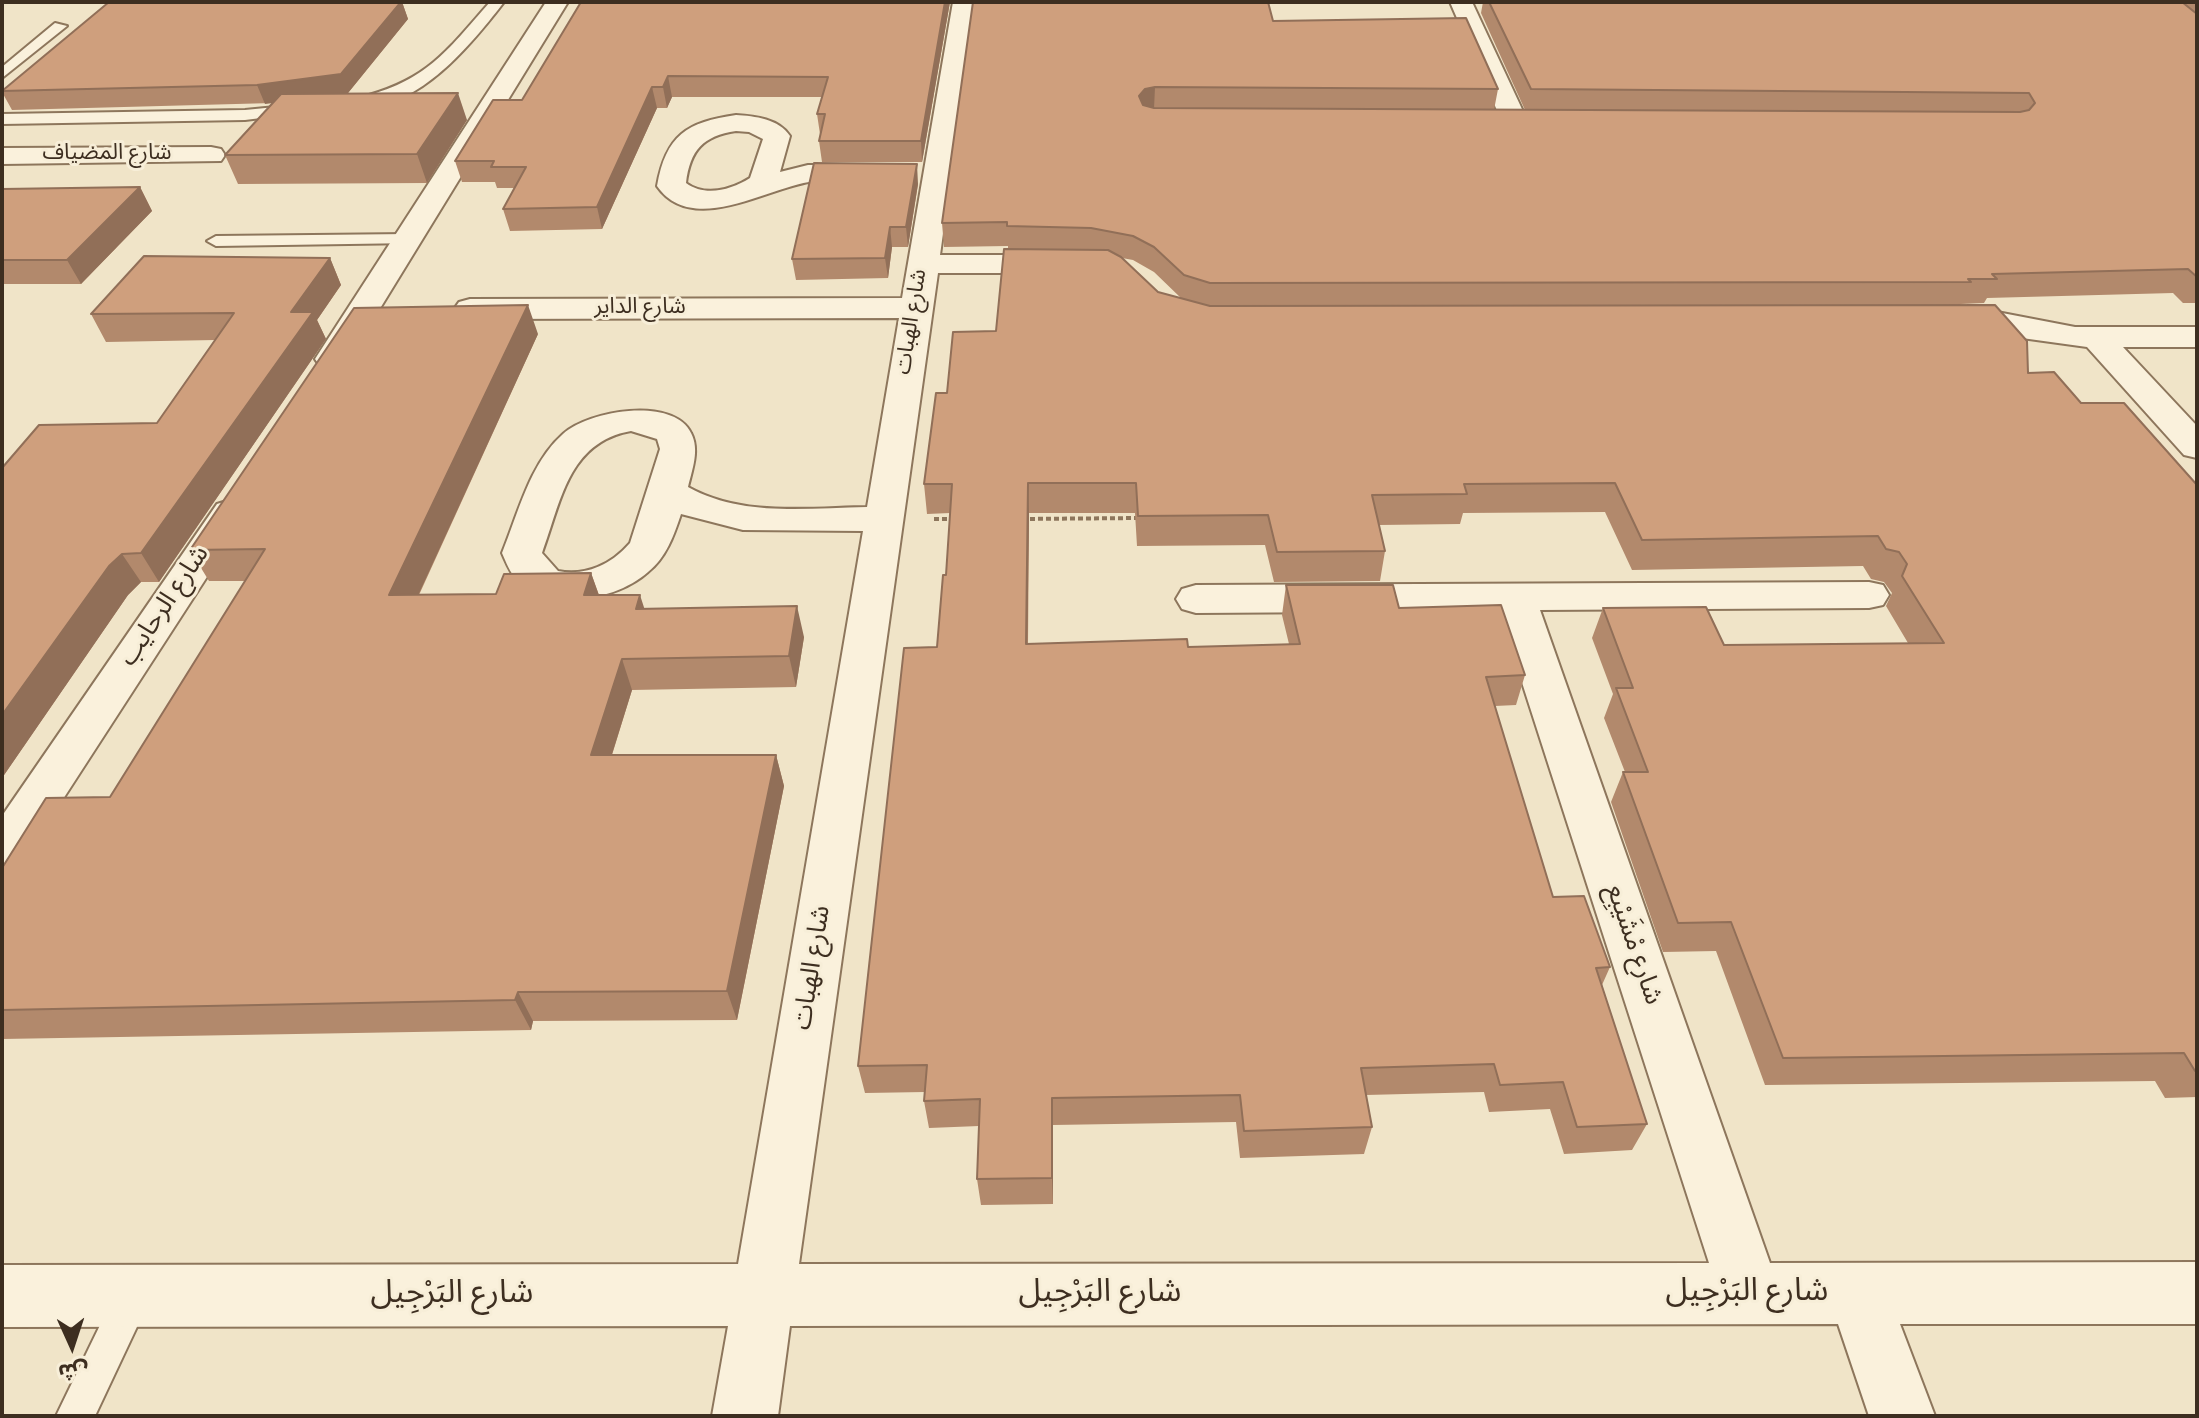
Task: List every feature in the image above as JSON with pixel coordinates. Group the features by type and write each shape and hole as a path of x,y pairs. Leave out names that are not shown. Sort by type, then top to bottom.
{"street":[{"path":"312,389 380,310 409,239 557,2"},
{"name":"شارع الهبات","path":"745,1416 923,264 913,173 964,2"},
{"path":"1461,2 1515,122"},
{"path":"1484,122 1547,122"},
{"path":"756,188 767,176 777,136 769,129 745,123 717,125 687,137 671,186 690,197 710,198 756,188 808,173 913,173"},
{"name":"شارع المضياف","path":"2,156 211,155"},
{"path":"772,158 808,173"},
{"path":"923,264 1094,264"},
{"name":"شارع الداير","path":"443,309 915,308"},
{"path":"1922,320 1980,320 2054,335 2197,337"},
{"path":"2096,337 2197,447"},
{"path":"647,549 678,449 674,434 657,424 631,420 604,425 580,436 565,451 522,553 525,568 539,579 561,585 587,585 623,571 647,549 688,530 734,518"},
{"name":"شارع الرحايب","path":"2,854 250,482"},
{"path":"667,491 696,508 734,518 883,519"},
{"path":"1196,599 1869,595"},
{"name":"شارع مْشَيْبِع","path":"1515,597 1750,1294"},
{"path":"1858,1293 1902,1416"},
{"name":"شارع البَرْجِيل","path":"2,1296 2197,1293"}],"lane":[{"path":"353,102 396,94 428,79 497,2"},
{"path":"2,74 60,26"},
{"path":"2,119 245,115 309,108"},
{"path":"216,241 409,239"},
{"path":"75,1416 133,1296"}],"path":[{"path":"1021,519 1143,518"},
{"path":"883,519 959,519"}],"building":[{"path":"109,2 401,2 341,74 257,85 2,91"},
{"path":"581,2 945,2 921,141 819,141 825,114 817,114 828,77 668,76 663,87 652,87 597,207 503,209 526,167 491,167 494,161 455,161 493,100 522,100"},
{"path":"973,2 1268,2 1273,21 1466,18 1498,89 1145,89 1139,96 1143,105 1154,108 2020,112 2029,110 2035,103 2029,93 1531,89 1489,2 2182,2 2197,14 2197,277 2188,269 1992,274 1997,279 1968,279 1971,282 1210,283 1184,275 1154,247 1133,236 1091,228 1007,226 1007,222 942,223"},
{"path":"458,93 417,154 225,155 281,94"},
{"path":"814,163 917,164 906,227 890,227 885,258 792,259"},
{"path":"140,187 67,260 2,260 2,189"},
{"path":"1004,249 1108,250 1121,257 1158,292 1210,306 1995,305 2027,341 2028,373 2054,372 2081,403 2124,403 2197,485 2197,1071 2184,1053 1783,1058 1731,922 1678,923 1623,772 1648,772 1616,688 1633,688 1603,608 1706,607 1724,645 1944,643 1902,576 1907,564 1899,552 1886,549 1878,536 1642,540 1615,483 1464,484 1467,494 1372,495 1385,551 1277,552 1268,515 1138,516 1136,483 1028,483 1026,644 1187,639 1188,647 1300,644 1286,585 1393,585 1399,608 1501,605 1525,675 1486,677 1553,897 1584,896 1610,967 1596,968 1647,1124 1577,1127 1563,1082 1500,1085 1494,1064 1361,1068 1372,1127 1244,1131 1240,1095 1052,1098 1052,1178 977,1179 980,1099 924,1101 927,1065 858,1066 904,648 937,647 943,575 946,575 952,484 924,484 936,393 947,393 953,332 996,331"},
{"path":"144,256 330,258 291,312 313,312 141,553 122,554 109,566 2,715 2,468 39,425 157,423 234,313 91,314"},
{"path":"528,305 389,595 496,594 504,574 591,573 584,595 640,595 636,609 797,606 789,656 622,659 591,755 776,755 727,991 518,992 515,1000 2,1010 2,868 46,798 110,797 265,549 190,550 354,308"}]}
